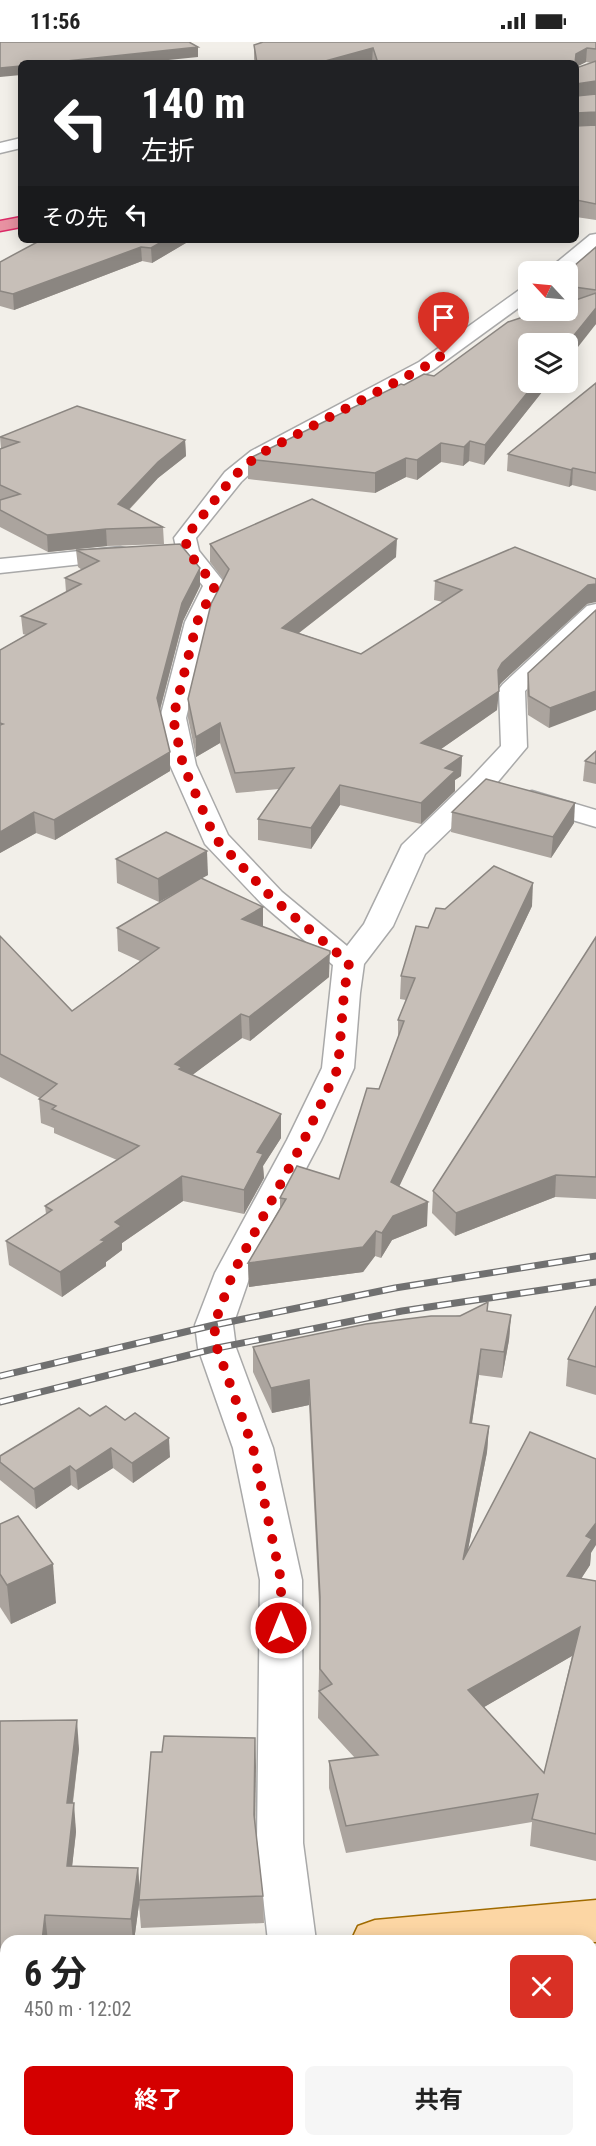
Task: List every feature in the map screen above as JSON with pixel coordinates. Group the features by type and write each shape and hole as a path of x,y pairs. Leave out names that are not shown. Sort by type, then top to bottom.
{"highway":[{"path":"0,212 18,209"},
{"path":"0,226 18,223"}],"main road":[{"path":"441,1935 596,1921"}],"street":[{"path":"0,148 18,144"},
{"path":"568,261 596,239"},
{"path":"0,566 107,555 165,553 185,538 233,477 258,455 426,366 518,299"},
{"path":"165,553 215,586 197,622 173,718 183,765 215,838 272,898 349,963"},
{"path":"291,1935 280,1843 281,1580 253,1448 217,1348 214,1325 233,1273 304,1140 338,1068 344,993 349,963 378,926 412,851 481,784 514,747 512,688 596,612"},
{"path":"481,784 596,819"}],"building":[{"path":"0,42 189,42 198,47 76,60 18,60 18,66 0,68"},
{"path":"263,42 596,42 596,49 587,48 576,54 575,60 377,60 373,48 329,60 256,60 254,45"},
{"path":"596,61 596,81 579,84 579,67"},
{"path":"596,94 596,112 579,113 579,96"},
{"path":"596,125 596,204 579,201 579,126"},
{"path":"35,243 160,243 151,248 141,247 13,294 0,291 0,262"},
{"path":"596,247 596,290 578,288 578,263"},
{"path":"596,293 596,308 576,333 518,333 518,393 527,393 485,445 470,441 464,447 441,443 417,460 406,458 375,473 248,459 401,384 404,385 424,374 434,376 508,322 518,319 518,321 578,321 578,299"},
{"path":"596,383 596,473 573,468 571,470 508,454"},
{"path":"77,406 185,440 158,462 118,504 163,527 106,529 47,535 0,510 0,500 20,494 0,485 0,449 19,442 0,437"},
{"path":"312,499 397,539 282,628 361,654 462,590 435,581 515,547 596,579 596,584 588,585 502,663 498,670 499,691 421,743 462,756 445,768 455,771 421,803 340,785 311,828 258,819 294,768 235,773 220,723 196,737 188,699 211,604 229,569 210,544"},
{"path":"180,544 200,568 182,603 157,698 170,752 54,820 34,812 0,832 0,725 3,724 0,723 0,650 46,624 21,616 81,584 65,578 99,561 76,550"},
{"path":"596,610 596,691 550,708 529,696 528,673"},
{"path":"596,751 596,764 585,761"},
{"path":"486,779 575,803 553,837 452,812"},
{"path":"166,832 207,851 158,879 116,859"},
{"path":"494,866 533,883 391,1182 428,1202 393,1216 382,1233 376,1231 363,1247 248,1263 286,1199 280,1198 297,1166 339,1179 367,1088 379,1089 404,1021 398,1020 415,978 401,976 416,926 428,928 436,908 445,909"},
{"path":"201,878 263,907 242,919 330,951 330,954 249,1017 241,1014 175,1064 182,1067 179,1069 281,1114 257,1152 263,1154 244,1190 182,1176 115,1222 121,1226 101,1240 105,1241 60,1272 6,1241 52,1210 45,1206 139,1146 52,1109 56,1106 39,1099 57,1084 0,1054 0,936 72,1011 159,948 117,928"},
{"path":"596,937 596,1177 556,1175 456,1213 433,1191"},
{"path":"488,1302 487,1311 511,1315 504,1352 481,1349 470,1423 489,1426 463,1560 530,1432 596,1459 596,1523 586,1536 592,1539 567,1576 596,1581 596,1834 532,1819 538,1794 346,1826 329,1761 378,1755 319,1691 332,1684 320,1669 320,1597 309,1380 271,1388 253,1347 366,1324 431,1316 460,1316","holes":["580,1627 544,1773 468,1690"]},
{"path":"596,1306 596,1367 568,1359"},
{"path":"106,1406 125,1420 135,1413 169,1438 132,1463 111,1448 76,1471 70,1466 34,1489 0,1462 0,1456 79,1408 90,1416"},
{"path":"18,1516 53,1564 7,1585 0,1574 0,1524"},
{"path":"77,1720 67,1803 74,1803 67,1866 138,1868 131,1919 45,1915 43,1935 0,1935 0,1721"},
{"path":"164,1736 255,1738 254,1815 263,1896 139,1900 151,1752 162,1752"}],"railway":[{"path":"0,1376 214,1325 395,1288 596,1256"},
{"path":"0,1402 217,1348 402,1311 596,1282"}],"route":[{"path":"281,1628 281,1580 253,1448 217,1348 214,1325 233,1273 304,1140 338,1068 344,993 349,963 272,898 215,838 183,765 173,718 197,622 215,586 188,552 185,538 233,477 258,455 426,366 444,354"}]}
